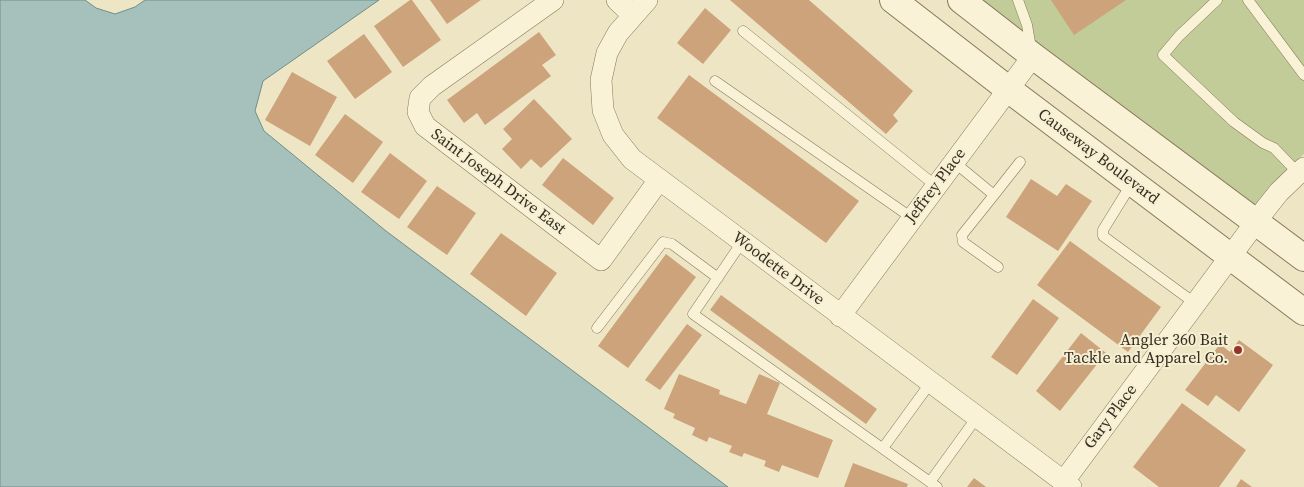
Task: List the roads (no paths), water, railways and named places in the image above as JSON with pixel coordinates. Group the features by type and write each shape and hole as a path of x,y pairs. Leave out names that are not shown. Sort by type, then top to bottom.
{"street":[{"name":"Saint Joseph Drive East","path":"553,0 432,86 420,98 418,112 425,126 601,260 659,180"},
{"path":"617,0 640,8"},
{"name":"Causeway Boulevard","path":"893,0 1008,90 1304,312"},
{"path":"961,0 1304,258"},
{"name":"Woodette Drive","path":"640,8 618,33 607,53 601,80 603,110 613,135 632,159 840,316 1068,484"},
{"name":"Jeffrey Place","path":"840,316 1033,56"},
{"name":"Gary Place","path":"1068,484 1230,257 1279,192 1301,171"}],"lane":[{"path":"1018,0 1033,56"},
{"path":"1217,0 1179,36 1163,55 1234,122 1263,143 1274,148 1301,171"},
{"path":"1248,0 1304,75"},
{"path":"743,31 936,186"},
{"path":"715,80 912,218"},
{"path":"954,162 994,195"},
{"path":"998,267 963,242 962,235 1020,162"},
{"path":"1132,183 1103,230 1103,236 1196,304"},
{"path":"598,328 663,242 672,244 718,278"},
{"path":"742,242 693,314 934,485 977,417"},
{"path":"883,448 930,382"}],"water":[{"path":"0,0 85,0 96,8 115,14 135,7 145,0 379,0 263,81 255,111 264,131 386,231 728,487 0,487"}],"place":[{"name":"Angler 360 Bait Tackle and Apparel Co.","path":"1238,350"}]}
